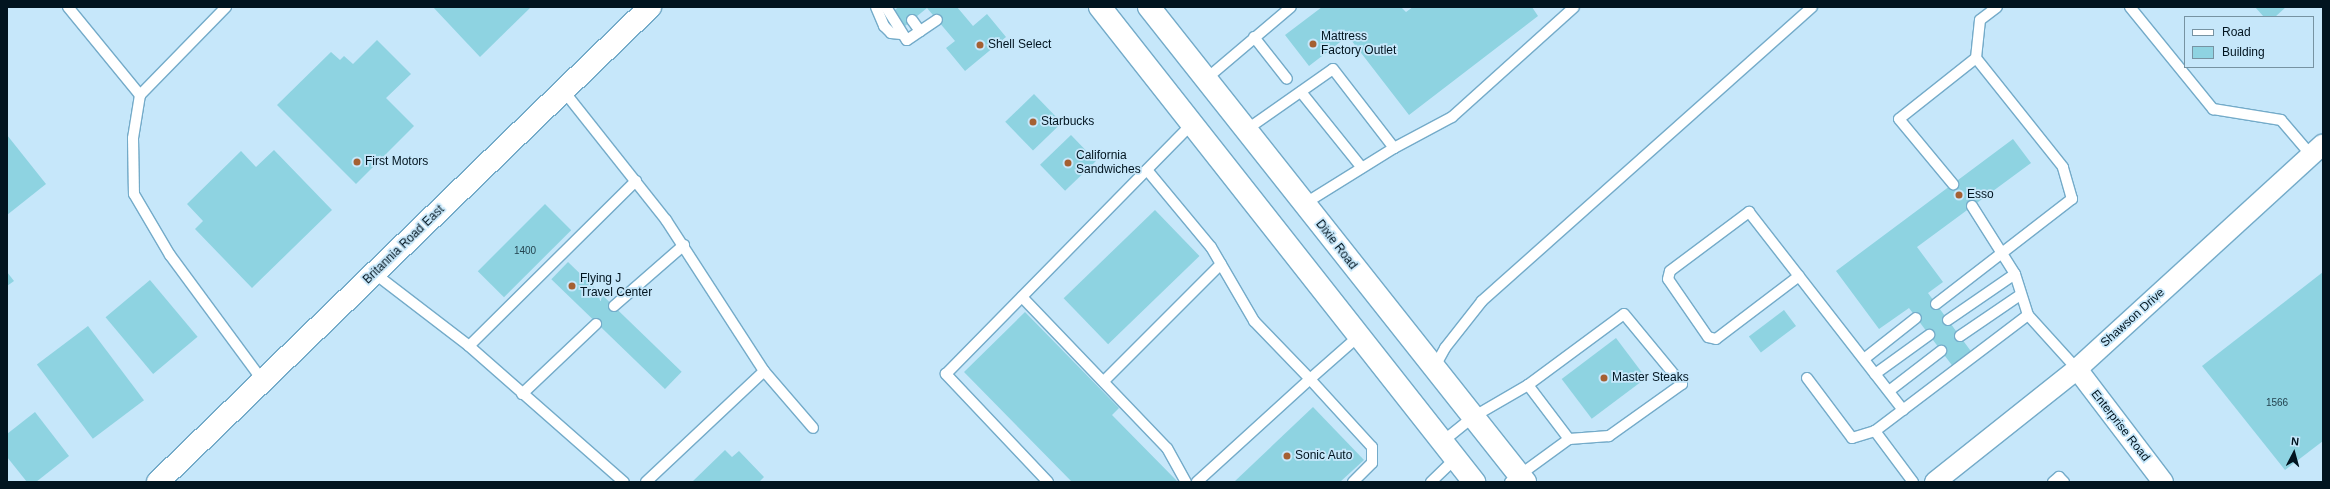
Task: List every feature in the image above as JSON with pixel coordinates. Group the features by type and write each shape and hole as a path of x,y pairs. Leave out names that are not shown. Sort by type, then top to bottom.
{"main road":[{"name":"Britannia Road East","path":"158,482 650,7"},
{"path":"1100,7 1474,482"},
{"name":"Dixie Road","path":"1149,7 1473,417 1518,480"}],"street":[{"name":"Shawson Drive","path":"1935,482 2077,369 2317,150"},
{"name":"Enterprise Road","path":"2077,369 2163,482"}],"lane":[{"path":"68,7 140,96"},
{"path":"226,7 140,96 134,138 134,194 170,255 262,381"},
{"path":"876,7 884,26 891,33 901,34"},
{"path":"886,7 901,34 907,40 937,20"},
{"path":"1206,79 1291,7"},
{"path":"1304,204 1394,148 1452,117 1574,7"},
{"path":"1434,368 1444,348 1482,301 1812,7"},
{"path":"1936,304 2004,254 2072,199 2063,167 1976,58 1980,20 1997,7"},
{"path":"2130,7 2213,109 2280,120 2317,150"},
{"path":"912,20 920,31"},
{"path":"1254,38 1287,79"},
{"path":"1953,184 1899,119 1976,58"},
{"path":"1246,130 1333,70 1394,148"},
{"path":"563,90 636,181 684,245 764,371 813,428"},
{"path":"1301,92 1362,168"},
{"path":"1048,482 946,374 1192,124"},
{"path":"1147,170 1221,264 1254,321 1310,379 1372,447 1372,463 1353,482"},
{"path":"469,346 636,181"},
{"path":"1972,206 2004,254 2015,274 2020,295 2028,315 2077,369"},
{"path":"1799,276 1716,339 1708,337 1668,279 1670,271 1750,212 1903,410"},
{"path":"614,306 684,245"},
{"path":"1105,380 1221,264"},
{"path":"374,273 469,346 624,482"},
{"path":"1948,320 2015,274"},
{"path":"1960,336 2020,295"},
{"path":"1022,297 1105,380 1167,448 1186,482"},
{"path":"1431,482 1449,450 1473,417 1528,385 1624,314 1682,384 1609,436 1569,439 1518,480"},
{"path":"1807,378 1852,438 1875,431 2028,315"},
{"path":"1864,359 1916,318"},
{"path":"522,394 596,324"},
{"path":"1875,374 1929,335"},
{"path":"1197,482 1359,336"},
{"path":"1889,391 1941,351"},
{"path":"646,482 764,371"},
{"path":"1528,385 1569,439"},
{"path":"1875,431 1913,482"},
{"path":"2053,482 2060,477 2064,482"}],"building":[{"path":"433,7 531,7 480,57"},
{"path":"898,7 957,7 973,26 987,14 1006,37 965,71 946,48 955,41 927,8 905,26 893,12"},
{"path":"1322,7 1401,7 1406,12 1413,7 1532,7 1538,16 1409,115 1348,36 1309,66 1285,35"},
{"path":"2255,7 2286,7 2276,16 2263,16"},
{"path":"377,40 411,74 386,98 414,126 356,184 277,105 331,52 340,60 344,56 353,64"},
{"name":"Starbucks","path":"1034,94 1062,123 1033,151 1005,122"},
{"path":"7,135 46,184 7,215"},
{"name":"California Sandwiches","path":"1071,135 1096,161 1065,191 1040,165"},
{"path":"2013,139 2031,163 1917,247 1943,282 1928,293 1973,354 1954,368 1909,308 1879,329 1836,271"},
{"path":"274,150 332,210 252,288 195,229 203,221 187,204 241,151 256,167"},
{"path":"545,204 571,230 504,297 478,271"},
{"path":"1155,210 1199,256 1108,344 1064,298"},
{"path":"568,262 682,372 665,389 551,279"},
{"path":"7,272 14,281 7,286"},
{"path":"2323,272 2323,441 2285,470 2202,366"},
{"path":"150,280 198,337 153,374 106,317"},
{"path":"1784,310 1796,326 1761,352 1749,336"},
{"path":"1025,312 1119,408 1112,415 1178,482 1072,482 964,372"},
{"path":"88,326 144,400 93,439 37,365"},
{"name":"Master Steaks","path":"1616,338 1646,378 1592,419 1562,379"},
{"path":"1313,407 1364,460 1340,482 1234,482"},
{"path":"35,412 69,456 36,482 27,482 7,457 7,434"},
{"path":"725,450 732,457 739,451 764,477 759,482 692,482"}],"place":[{"name":"Mattress Factory Outlet","path":"1313,44"},
{"name":"Shell Select","path":"980,45"},
{"name":"Starbucks","path":"1033,122"},
{"name":"First Motors","path":"357,162"},
{"name":"California Sandwiches","path":"1068,163"},
{"name":"Esso","path":"1959,195"},
{"name":"Flying J Travel Center","path":"572,286"},
{"name":"Master Steaks","path":"1604,378"},
{"name":"Sonic Auto","path":"1287,456"}]}
